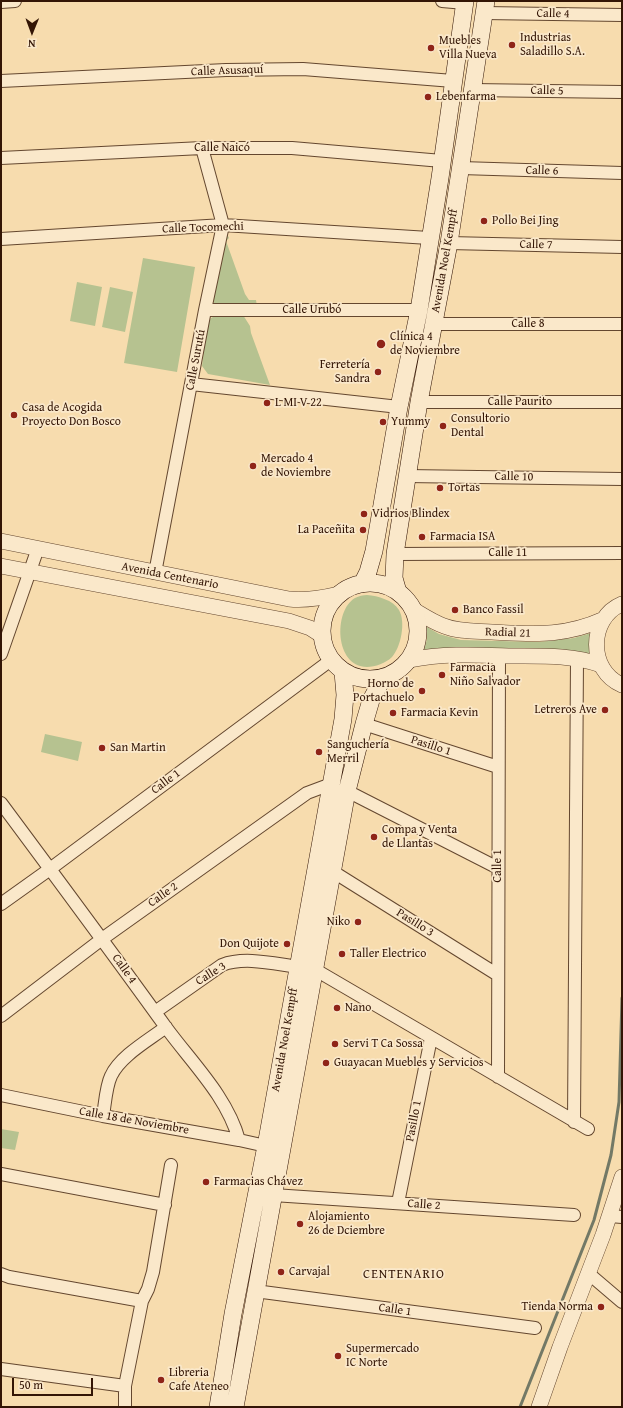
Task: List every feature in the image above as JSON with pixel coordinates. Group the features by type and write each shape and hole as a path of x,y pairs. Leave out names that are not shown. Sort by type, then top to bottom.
{"main road":[{"name":"Avenida Noel Kempff","path":"362,584 368,572 374,552 399,407 419,310 466,2"},
{"path":"466,2 474,25 470,66 473,84"},
{"name":"Avenida Noel Kempff","path":"398,592 394,578 395,554 406,476 449,243 485,7"},
{"path":"422,293 430,283 438,255 449,243 444,232 444,200 440,178"},
{"path":"406,476 403,462 406,427 404,416 399,407 410,397 414,390 420,367 430,348"},
{"path":"375,583 387,586 398,592 414,610 418,623 419,636 416,648 410,660 398,671 383,678 369,680 362,679 343,672 331,660 324,648 321,636 323,620 329,606 339,594 350,587 362,584 375,583"},
{"path":"306,968 310,964 308,958 308,948 316,905 313,891 343,719 345,695 343,672"},
{"name":"Avenida Noel Kempff","path":"218,1407 233,1314 265,1150 306,968 332,871 347,791 364,724 372,700 383,678"},
{"name":"Avenida Noel Kempff","path":"235,1407 295,1075 306,968"},
{"path":"265,1150 266,1162 262,1185 265,1191 273,1195"},
{"path":"250,1226 257,1229 261,1237 260,1267"}],"street":[{"path":"1,2 15,1"},
{"path":"442,1 466,2"},
{"name":"Calle 4","path":"485,7 622,15"},
{"name":"Calle Asusaquí","path":"1,81 226,70 296,69 454,81"},
{"name":"Calle 5","path":"473,84 622,92"},
{"name":"Calle Naicó","path":"1,158 202,148 292,148 442,161"},
{"name":"Calle Surutú","path":"156,573 205,310 223,224 202,148"},
{"name":"Calle 6","path":"461,168 622,173"},
{"name":"Calle Tocomechi","path":"1,239 223,224 429,238"},
{"name":"Calle 7","path":"449,243 622,247"},
{"name":"Calle Urubó","path":"205,310 419,310"},
{"name":"Calle 8","path":"434,324 622,324"},
{"path":"191,384 399,407"},
{"name":"Calle Paurito","path":"419,402 622,402"},
{"name":"Calle 10","path":"406,476 622,479"},
{"name":"Avenida Centenario","path":"1,541 289,599 318,599 339,594"},
{"path":"1,654 38,548"},
{"name":"Calle 11","path":"395,554 622,553"},
{"name":"Avenida Centenario","path":"1,566 289,621 310,628 321,636"},
{"path":"622,604 616,607 604,619 598,630 596,642 597,654 601,665 608,676 622,685"},
{"name":"Radial 21","path":"414,610 429,620 444,627 460,631 534,634 557,633 589,626 604,619"},
{"name":"Radial 21","path":"410,660 450,654 499,655 588,660 601,665"},
{"name":"Calle 1","path":"498,1077 499,655"},
{"path":"574,1122 577,659"},
{"name":"Calle 1","path":"1,904 331,660"},
{"name":"Pasillo 1","path":"364,724 498,767"},
{"name":"Calle 2","path":"1,1016 102,939 307,793 331,784"},
{"path":"347,791 498,868"},
{"name":"Calle 4","path":"1,803 209,1083 235,1127 239,1140"},
{"name":"Pasillo 3","path":"332,871 498,975"},
{"name":"Calle 3","path":"155,1012 222,964 231,961 241,960 306,968"},
{"path":"306,968 588,1129"},
{"path":"103,1116 110,1078 115,1068 166,1027"},
{"name":"Pasillo 1","path":"398,1203 431,1038"},
{"name":"Calle 18 de Noviembre","path":"1,1095 103,1116 239,1140 265,1150"},
{"path":"125,1407 125,1386 142,1301 148,1289 153,1272 171,1165"},
{"path":"1,1174 165,1205"},
{"path":"539,1407 588,1273 616,1217 622,1177"},
{"name":"Calle 2","path":"273,1195 574,1214"},
{"path":"588,1273 622,1302"},
{"path":"1,1274 9,1277 142,1301"},
{"name":"Calle 1","path":"255,1291 535,1328"},
{"path":"1,1369 125,1386"}],"green space":[{"path":"227,234 229,238 226,241 245,294 249,300 256,300 257,306 217,305 214,303 211,294 220,244"},
{"path":"143,258 195,267 177,372 124,363"},
{"path":"77,282 102,287 95,326 70,321"},
{"path":"110,287 133,292 125,332 102,327"},
{"path":"219,314 243,315 250,326 251,333 270,385 208,374 202,366 207,325 211,318"},
{"path":"367,595 385,599 399,610 402,621 402,634 398,647 392,657 380,664 367,667 356,665 343,649 341,626 343,614 348,605 355,598"},
{"path":"427,627 439,634 461,640 539,642 574,638 591,633 592,657 424,650 427,639"},
{"path":"45,734 82,742 78,761 41,752"},
{"path":"1,1129 19,1132 15,1150 1,1148"}],"waterway":[{"path":"520,1407 594,1220 611,1155 619,1102 622,998"}],"place":[{"name":"Industrias Saladillo S.A.","path":"512,45"},
{"name":"Muebles Villa Nueva","path":"431,48"},
{"name":"Lebenfarma","path":"428,97"},
{"name":"Pollo Bei Jing","path":"484,221"},
{"name":"Clínica 4 de Noviembre","path":"381,344"},
{"name":"Ferretería Sandra","path":"378,372"},
{"name":"L MI V 22","path":"267,403"},
{"name":"Casa de Acogida Proyecto Don Bosco","path":"14,415"},
{"name":"Yummy","path":"383,422"},
{"name":"Consultorio Dental","path":"443,426"},
{"name":"Mercado 4 de Noviembre","path":"253,466"},
{"name":"Tortas","path":"440,488"},
{"name":"Vidrios Blindex","path":"364,514"},
{"name":"La Paceñita","path":"363,530"},
{"name":"Farmacia ISA","path":"422,537"},
{"name":"Banco Fassil","path":"455,610"},
{"name":"Farmacia Niño Salvador","path":"442,675"},
{"name":"Horno de Portachuelo","path":"422,691"},
{"name":"Letreros Ave","path":"605,710"},
{"name":"Farmacia Kevin","path":"393,713"},
{"name":"San Martin","path":"102,748"},
{"name":"Sanguchería Merril","path":"319,752"},
{"name":"Compa y Venta de Llantas","path":"374,837"},
{"name":"Niko","path":"358,922"},
{"name":"Don Quijote","path":"287,944"},
{"name":"Taller Electrico","path":"342,954"},
{"name":"Nano","path":"337,1008"},
{"name":"Servi T Ca Sossa","path":"335,1044"},
{"name":"Guayacan Muebles y Servicios","path":"326,1063"},
{"name":"Farmacias Chávez","path":"206,1182"},
{"name":"Alojamiento 26 de Dciembre","path":"300,1224"},
{"name":"Carvajal","path":"281,1272"},
{"name":"Tienda Norma","path":"601,1307"},
{"name":"Supermercado IC Norte","path":"338,1356"},
{"name":"Libreria Cafe Ateneo","path":"161,1380"}],"district":[{"name":"CENTENARIO","path":"404,1275"}]}
